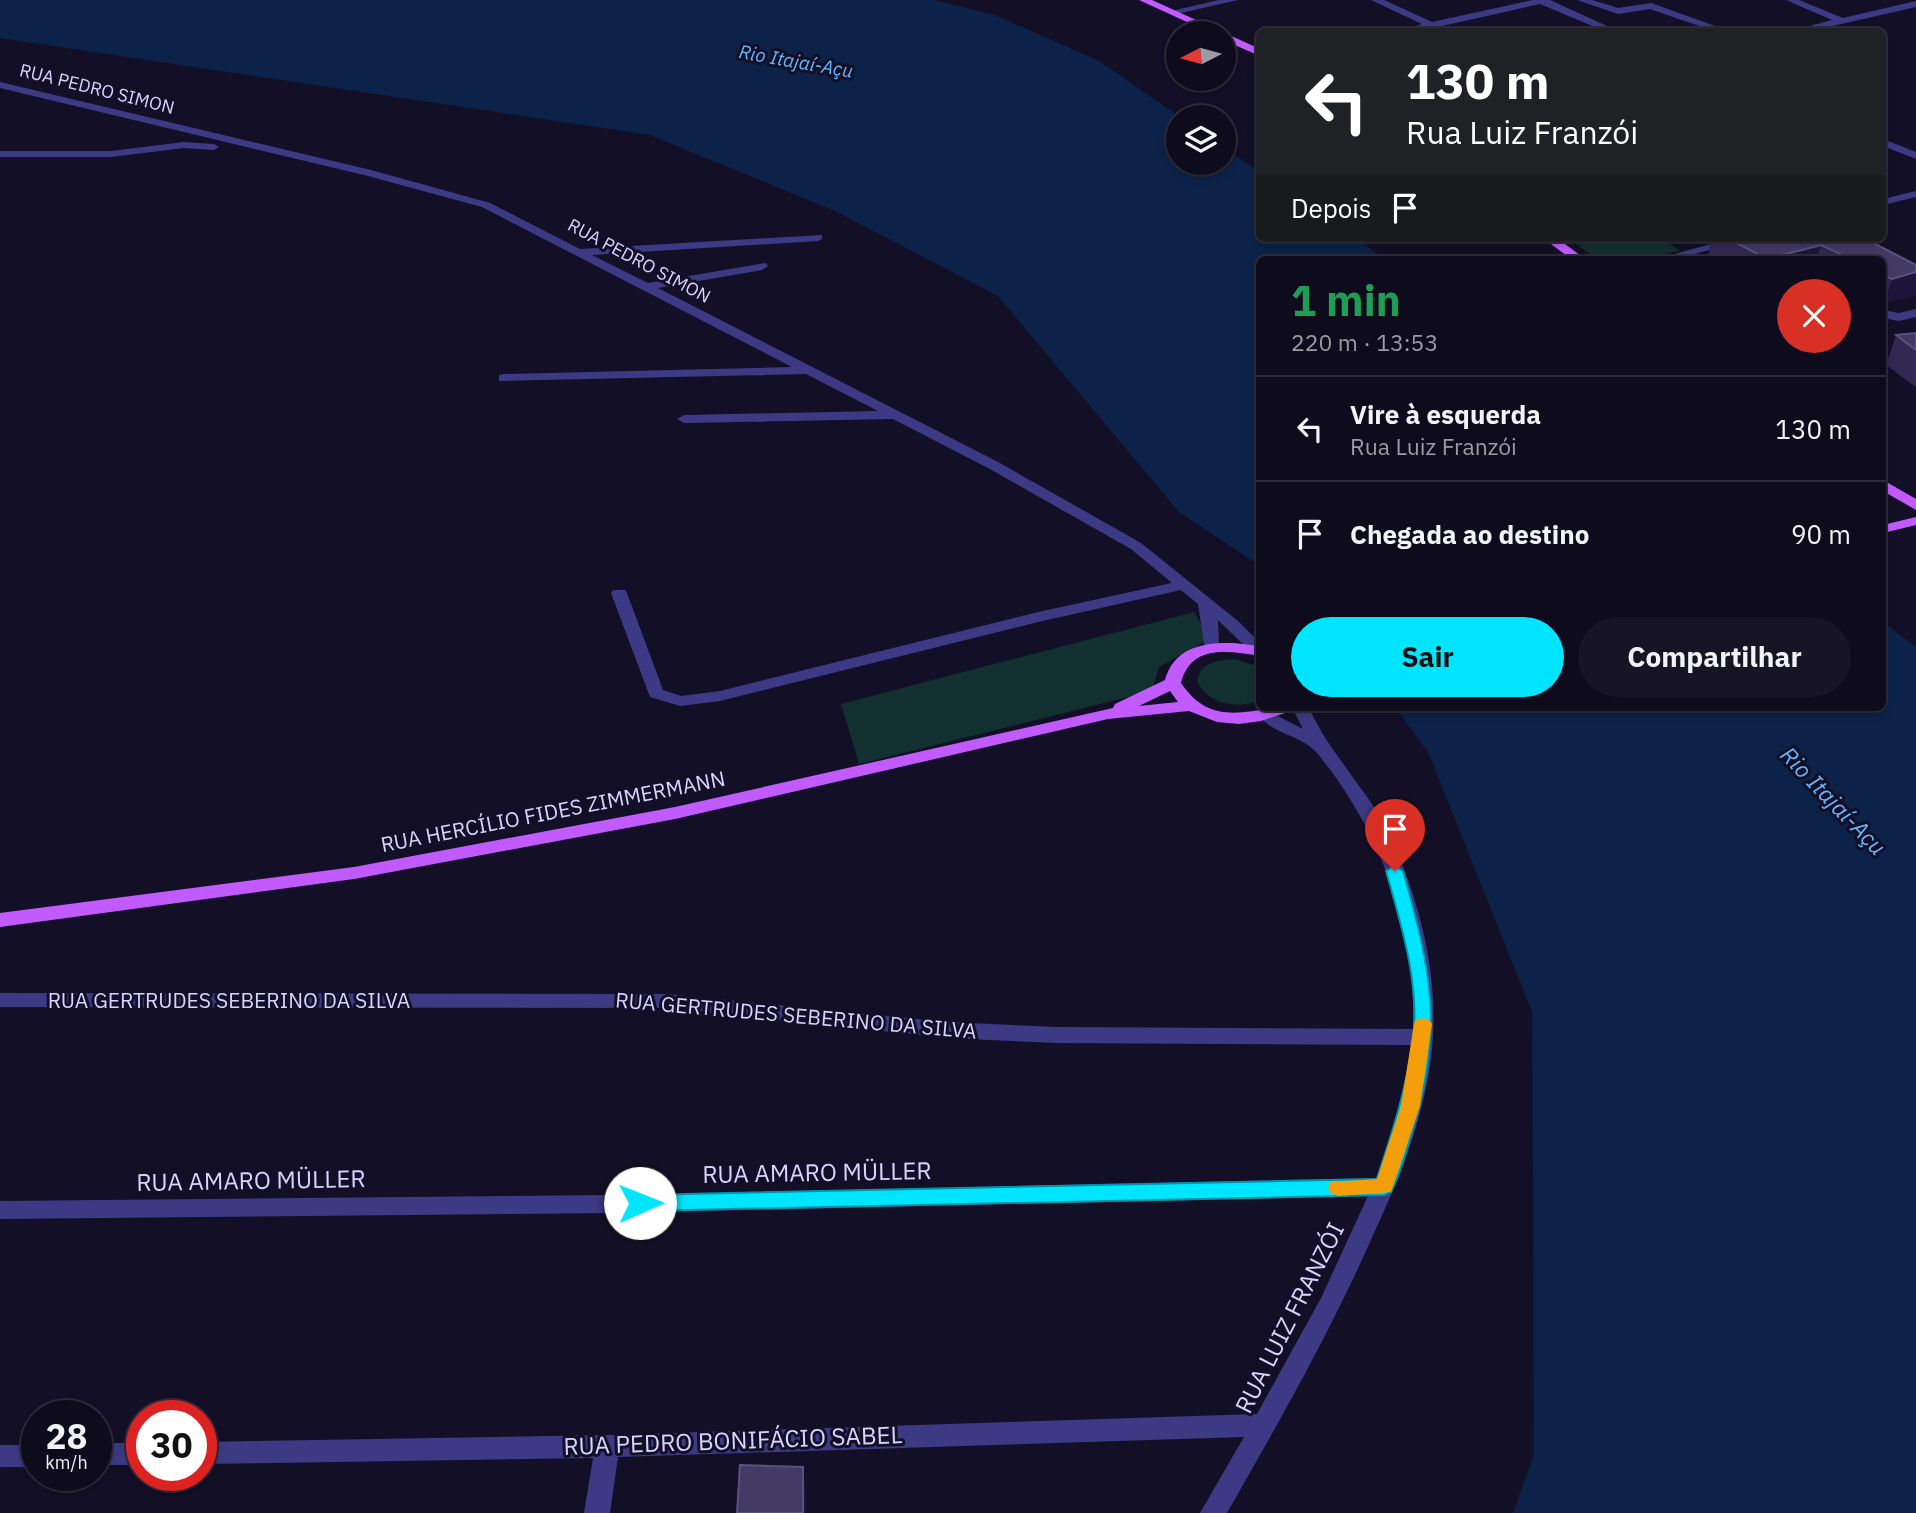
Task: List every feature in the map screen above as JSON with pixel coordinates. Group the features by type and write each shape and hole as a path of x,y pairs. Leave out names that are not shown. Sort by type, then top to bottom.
{"main road":[{"path":"1144,0 1192,21"},
{"path":"1236,42 1256,51"},
{"path":"1555,242 1575,256"},
{"path":"1886,486 1916,506"},
{"path":"1886,527 1916,521"},
{"path":"1256,650 1235,646 1211,648 1186,657 1174,673 1173,683 1179,695 1191,706 1208,714 1228,719 1250,719 1268,716 1277,711"},
{"name":"RUA HERCÍLIO FIDES ZIMMERMANN","path":"1108,714 1173,683"},
{"name":"RUA HERCÍLIO FIDES ZIMMERMANN","path":"0,920 354,873 796,787 1108,714 1191,706"}],"street":[{"path":"1172,12 1233,0"},
{"path":"1376,0 1431,25"},
{"path":"1418,28 1541,0 1607,28"},
{"path":"1582,0 1618,11 1651,6 1716,28"},
{"path":"1791,0 1841,20"},
{"path":"1808,28 1916,4"},
{"path":"1893,9 1916,17"},
{"name":"RUA PEDRO SIMON","path":"2,86 486,205 993,465 1136,546 1232,624 1256,648"},
{"path":"1886,143 1916,156"},
{"path":"0,153 111,154 203,145 267,160 307,159"},
{"path":"1886,201 1916,194"},
{"path":"581,252 818,237"},
{"path":"1675,256 1730,242"},
{"path":"646,287 762,267"},
{"path":"1886,315 1899,317 1916,313"},
{"path":"504,378 807,371"},
{"path":"684,419 897,415"},
{"path":"619,593 656,693 681,701 720,696 1038,617 1184,585"},
{"path":"1206,604 1212,631 1211,648"},
{"name":"RUA LUIZ FRANZÓI","path":"1213,1513 1330,1307 1384,1186 1411,1106 1423,1037 1423,993 1404,895 1386,848 1362,798 1322,747 1302,711"},
{"name":"RUA LUIZ FRANZÓI","path":"1268,716 1322,747"},
{"name":"RUA GERTRUDES SEBERINO DA SILVA","path":"0,1000 668,1001 947,1030 1057,1035 1423,1037"},
{"name":"RUA AMARO MÜLLER","path":"0,1210 612,1204 1384,1186"},
{"name":"RUA PEDRO BONIFÁCIO SABEL","path":"217,1453 607,1446 1265,1425"},
{"path":"597,1513 607,1446"},
{"path":"0,1456 21,1455"}],"green space":[{"path":"1666,242 1680,251 1654,256 1594,256 1574,243"},
{"path":"1194,612 1210,639 1159,667 1152,691 859,764 841,704"},
{"path":"1235,659 1256,666 1256,702 1224,703 1207,695 1197,680 1202,669 1217,661"}],"water":[{"name":"Rio Itajaí-Açu","path":"0,0 935,0 995,15 1099,61 1166,107 1166,175 1236,175 1236,156 1256,169 1256,242 1361,242 1381,256 1256,256 1256,563 1178,511 998,296 835,211 650,135 0,38"},
{"name":"Rio Itajaí-Açu","path":"1886,624 1916,647 1916,1513 1513,1513 1534,1454 1532,1012 1429,754 1398,711 1886,711"}],"building":[{"path":"1735,242 1872,242 1916,265 1916,272 1892,279 1886,276 1886,256 1845,256 1821,245 1779,256 1761,256"},
{"path":"1916,333 1916,350 1896,335"},
{"path":"740,1465 803,1467 803,1513 737,1513"}],"slow traffic":[{"path":"1338,1188 1384,1186 1411,1106 1423,1024"}],"route":[{"path":"640,1203 1384,1186 1411,1106 1423,1037 1423,993 1415,943 1404,895 1395,871"}]}
